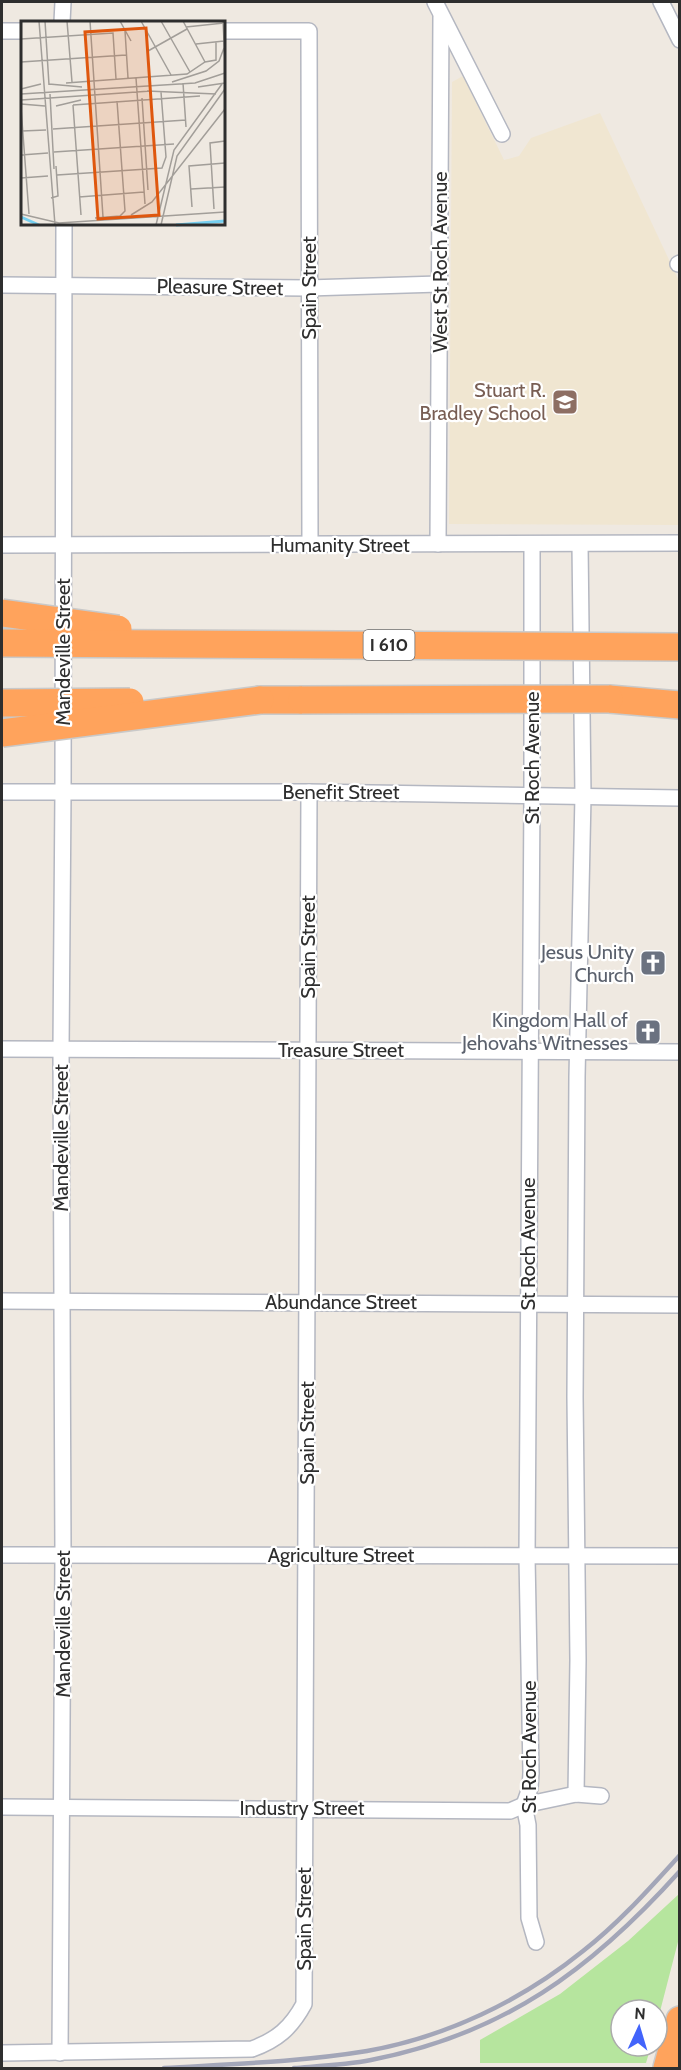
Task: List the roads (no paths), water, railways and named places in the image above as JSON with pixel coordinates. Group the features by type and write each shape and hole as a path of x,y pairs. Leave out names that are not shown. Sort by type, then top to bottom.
{"highway":[{"path":"2,613 220,644"},
{"path":"557,646 680,641"},
{"name":"I 610","path":"2,643 680,647"},
{"path":"2,703 680,698"},
{"path":"609,699 680,705"},
{"path":"2,733 260,700"},
{"path":"668,2068 680,2020"}],"street":[{"path":"62,21 63,2"},
{"path":"435,2 502,134"},
{"path":"661,2 680,40"},
{"name":"West St Roch Avenue","path":"438,544 441,16"},
{"path":"2,31 21,31"},
{"name":"Spain Street","path":"225,31 309,31 310,545"},
{"name":"Mandeville Street","path":"60,2053 63,1555 60,1050 63,792 63,225"},
{"name":"Pleasure Street","path":"2,285 308,288 439,284"},
{"name":"Humanity Street","path":"2,545 680,543"},
{"name":"St Roch Avenue","path":"532,544 527,1557 531,1788 524,1805 528,1825 529,1918 536,1942"},
{"path":"576,1794 578,1660 576,1304 583,796 580,544"},
{"name":"Benefit Street","path":"2,792 309,792 680,798"},
{"name":"Spain Street","path":"60,2053 252,2049 268,2043 283,2033 295,2020 304,2004 309,792"},
{"name":"Treasure Street","path":"2,1050 680,1052"},
{"name":"Abundance Street","path":"2,1301 680,1305"},
{"name":"Agriculture Street","path":"2,1555 680,1556"},
{"name":"Industry Street","path":"2,1807 510,1810 576,1794 601,1796"},
{"path":"2,2053 60,2053"}],"railway":[{"path":"164,2068 342,2055 396,2045 454,2026 534,1986 583,1951 609,1929 680,1855"},
{"path":"294,2068 362,2062 419,2048 463,2033 504,2015 542,1993 613,1939 680,1871"}],"place":[{"name":"Stuart R. Bradley School","path":"565,402"},
{"name":"Jesus Unity Church","path":"653,963"},
{"name":"Kingdom Hall of Jehovahs Witnesses","path":"648,1032"}]}
